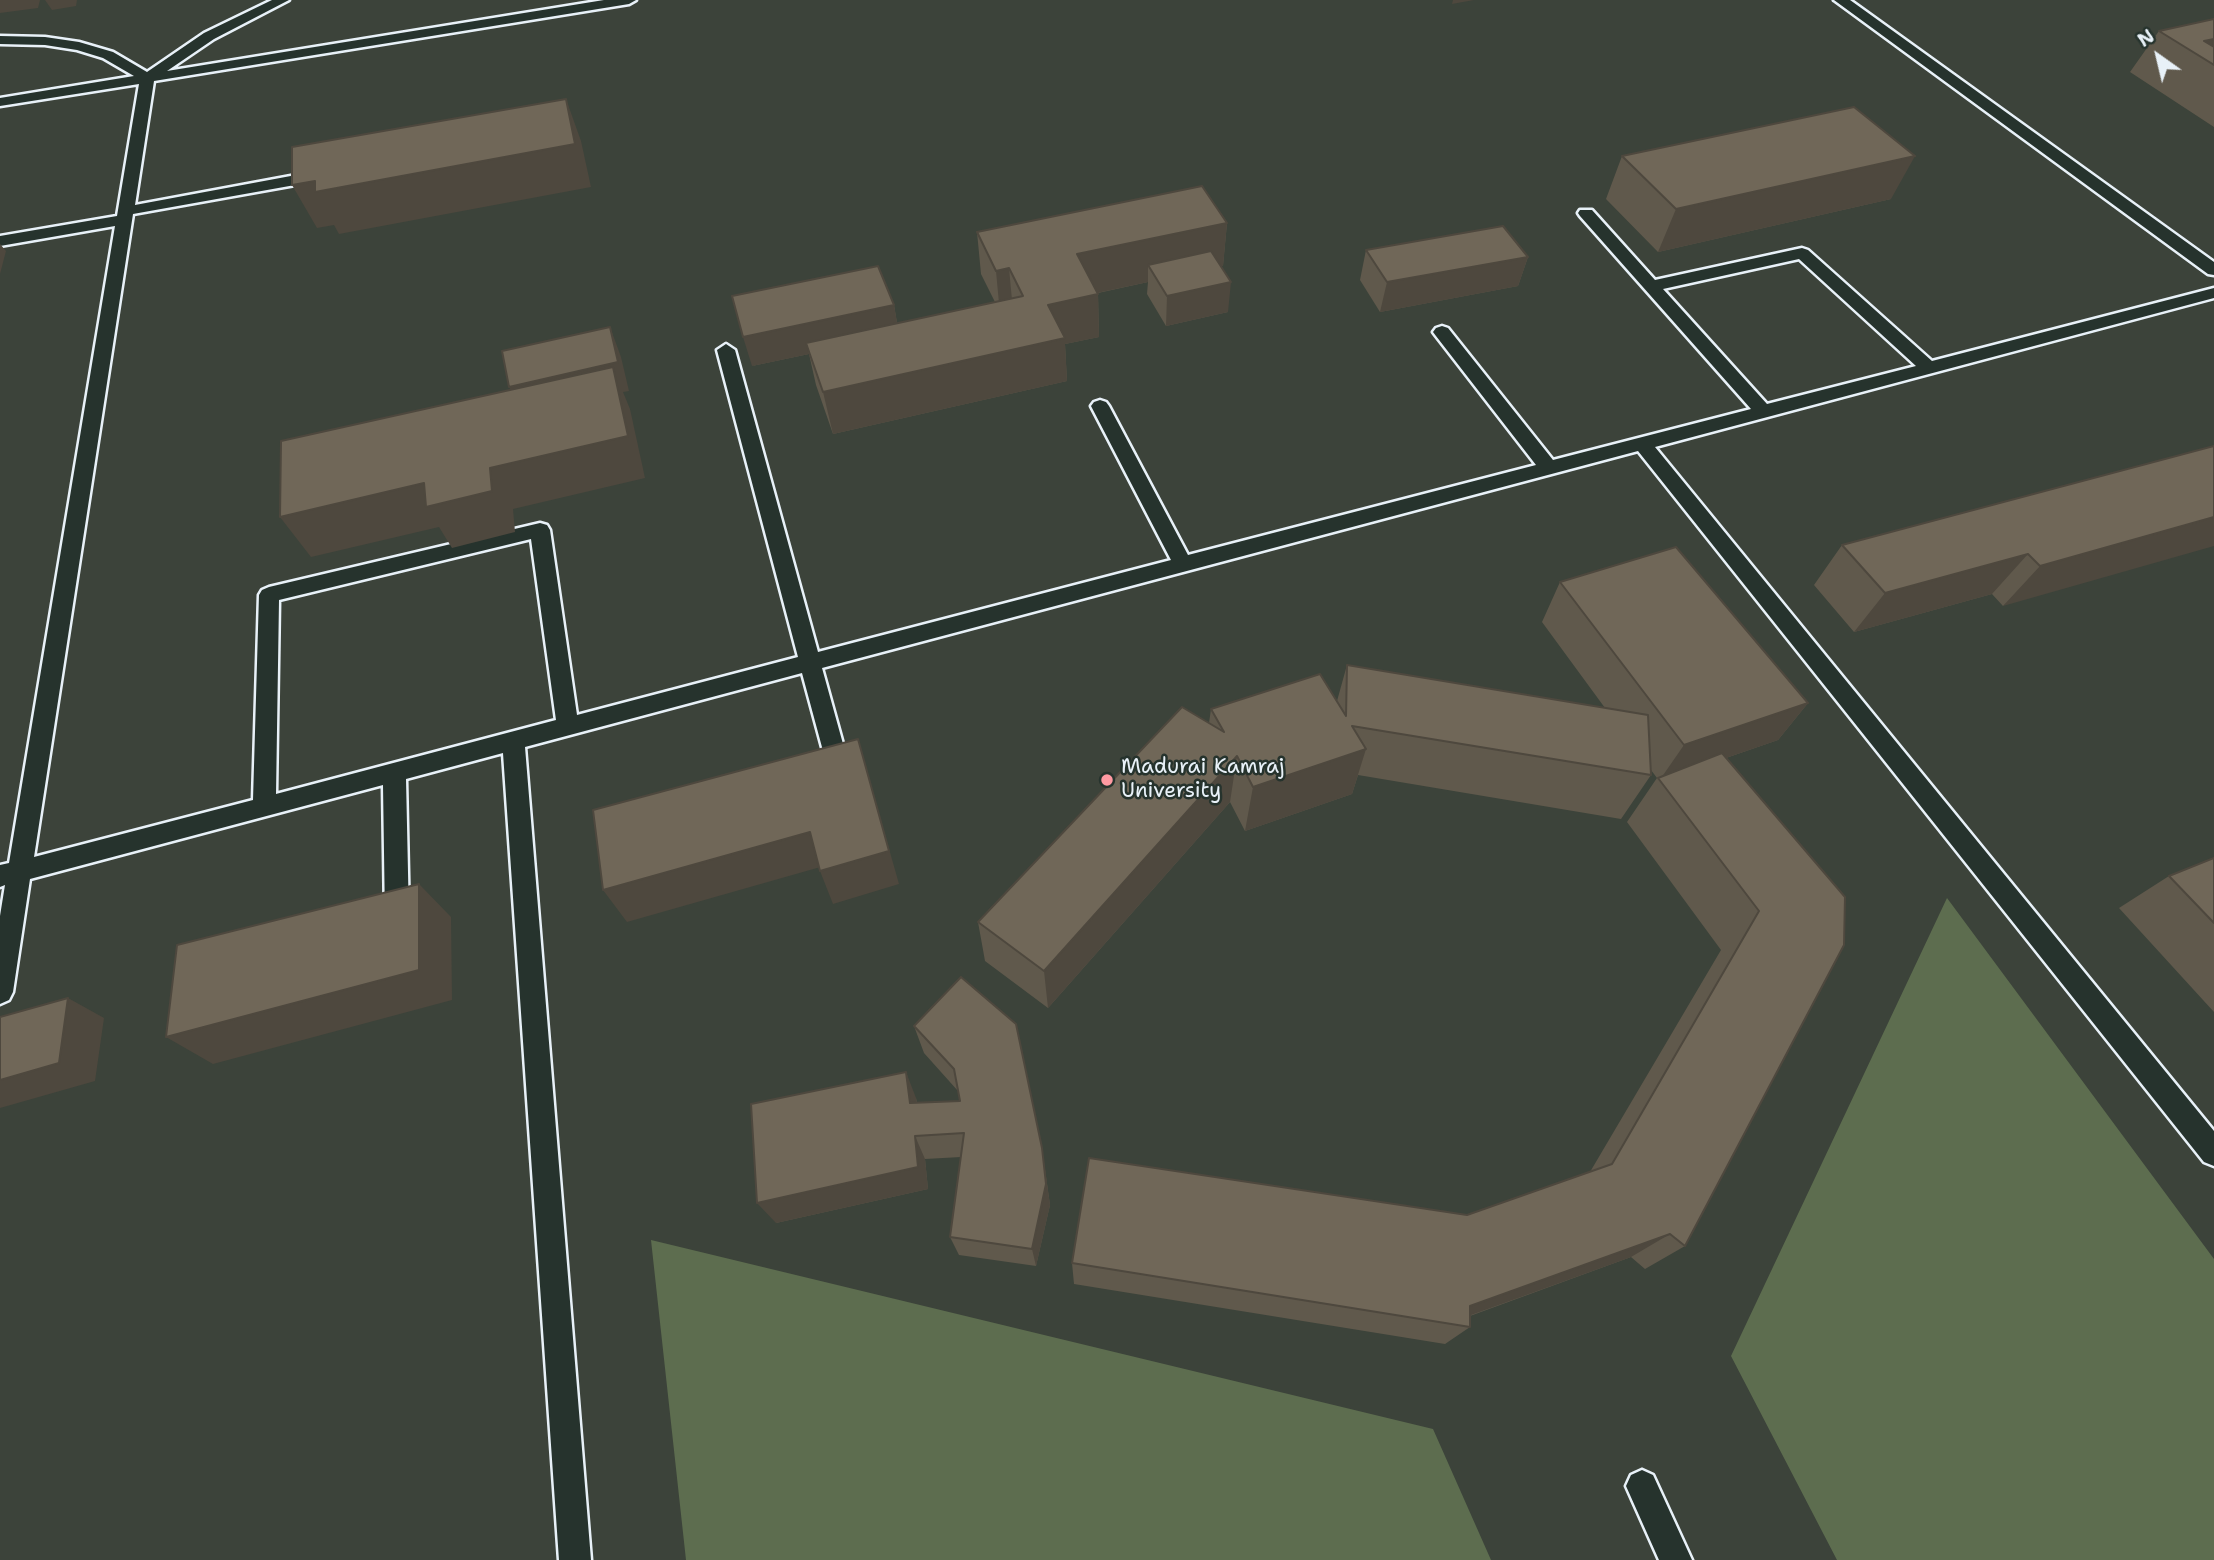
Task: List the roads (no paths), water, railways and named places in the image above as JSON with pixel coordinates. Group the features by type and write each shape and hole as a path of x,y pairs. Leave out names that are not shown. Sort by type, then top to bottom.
{"lane":[{"path":"0,992 9,874 148,78 209,36 282,0"},
{"path":"0,102 629,0"},
{"path":"1841,0 2214,270"},
{"path":"0,40 45,41 79,46 108,55 148,78"},
{"path":"0,241 343,171"},
{"path":"1586,213 1764,412"},
{"path":"1652,286 1802,253 1929,368"},
{"path":"9,874 2214,293"},
{"path":"1442,332 1549,468"},
{"path":"726,350 837,762"},
{"path":"1100,406 1183,564"},
{"path":"1642,443 2214,1152"},
{"path":"264,807 269,595 540,530 568,726"},
{"path":"513,741 575,1560"},
{"path":"394,772 397,919"},
{"path":"1642,1486 1676,1560"}],"place":[{"name":"Madurai Kamraj University","path":"1107,780"}]}
